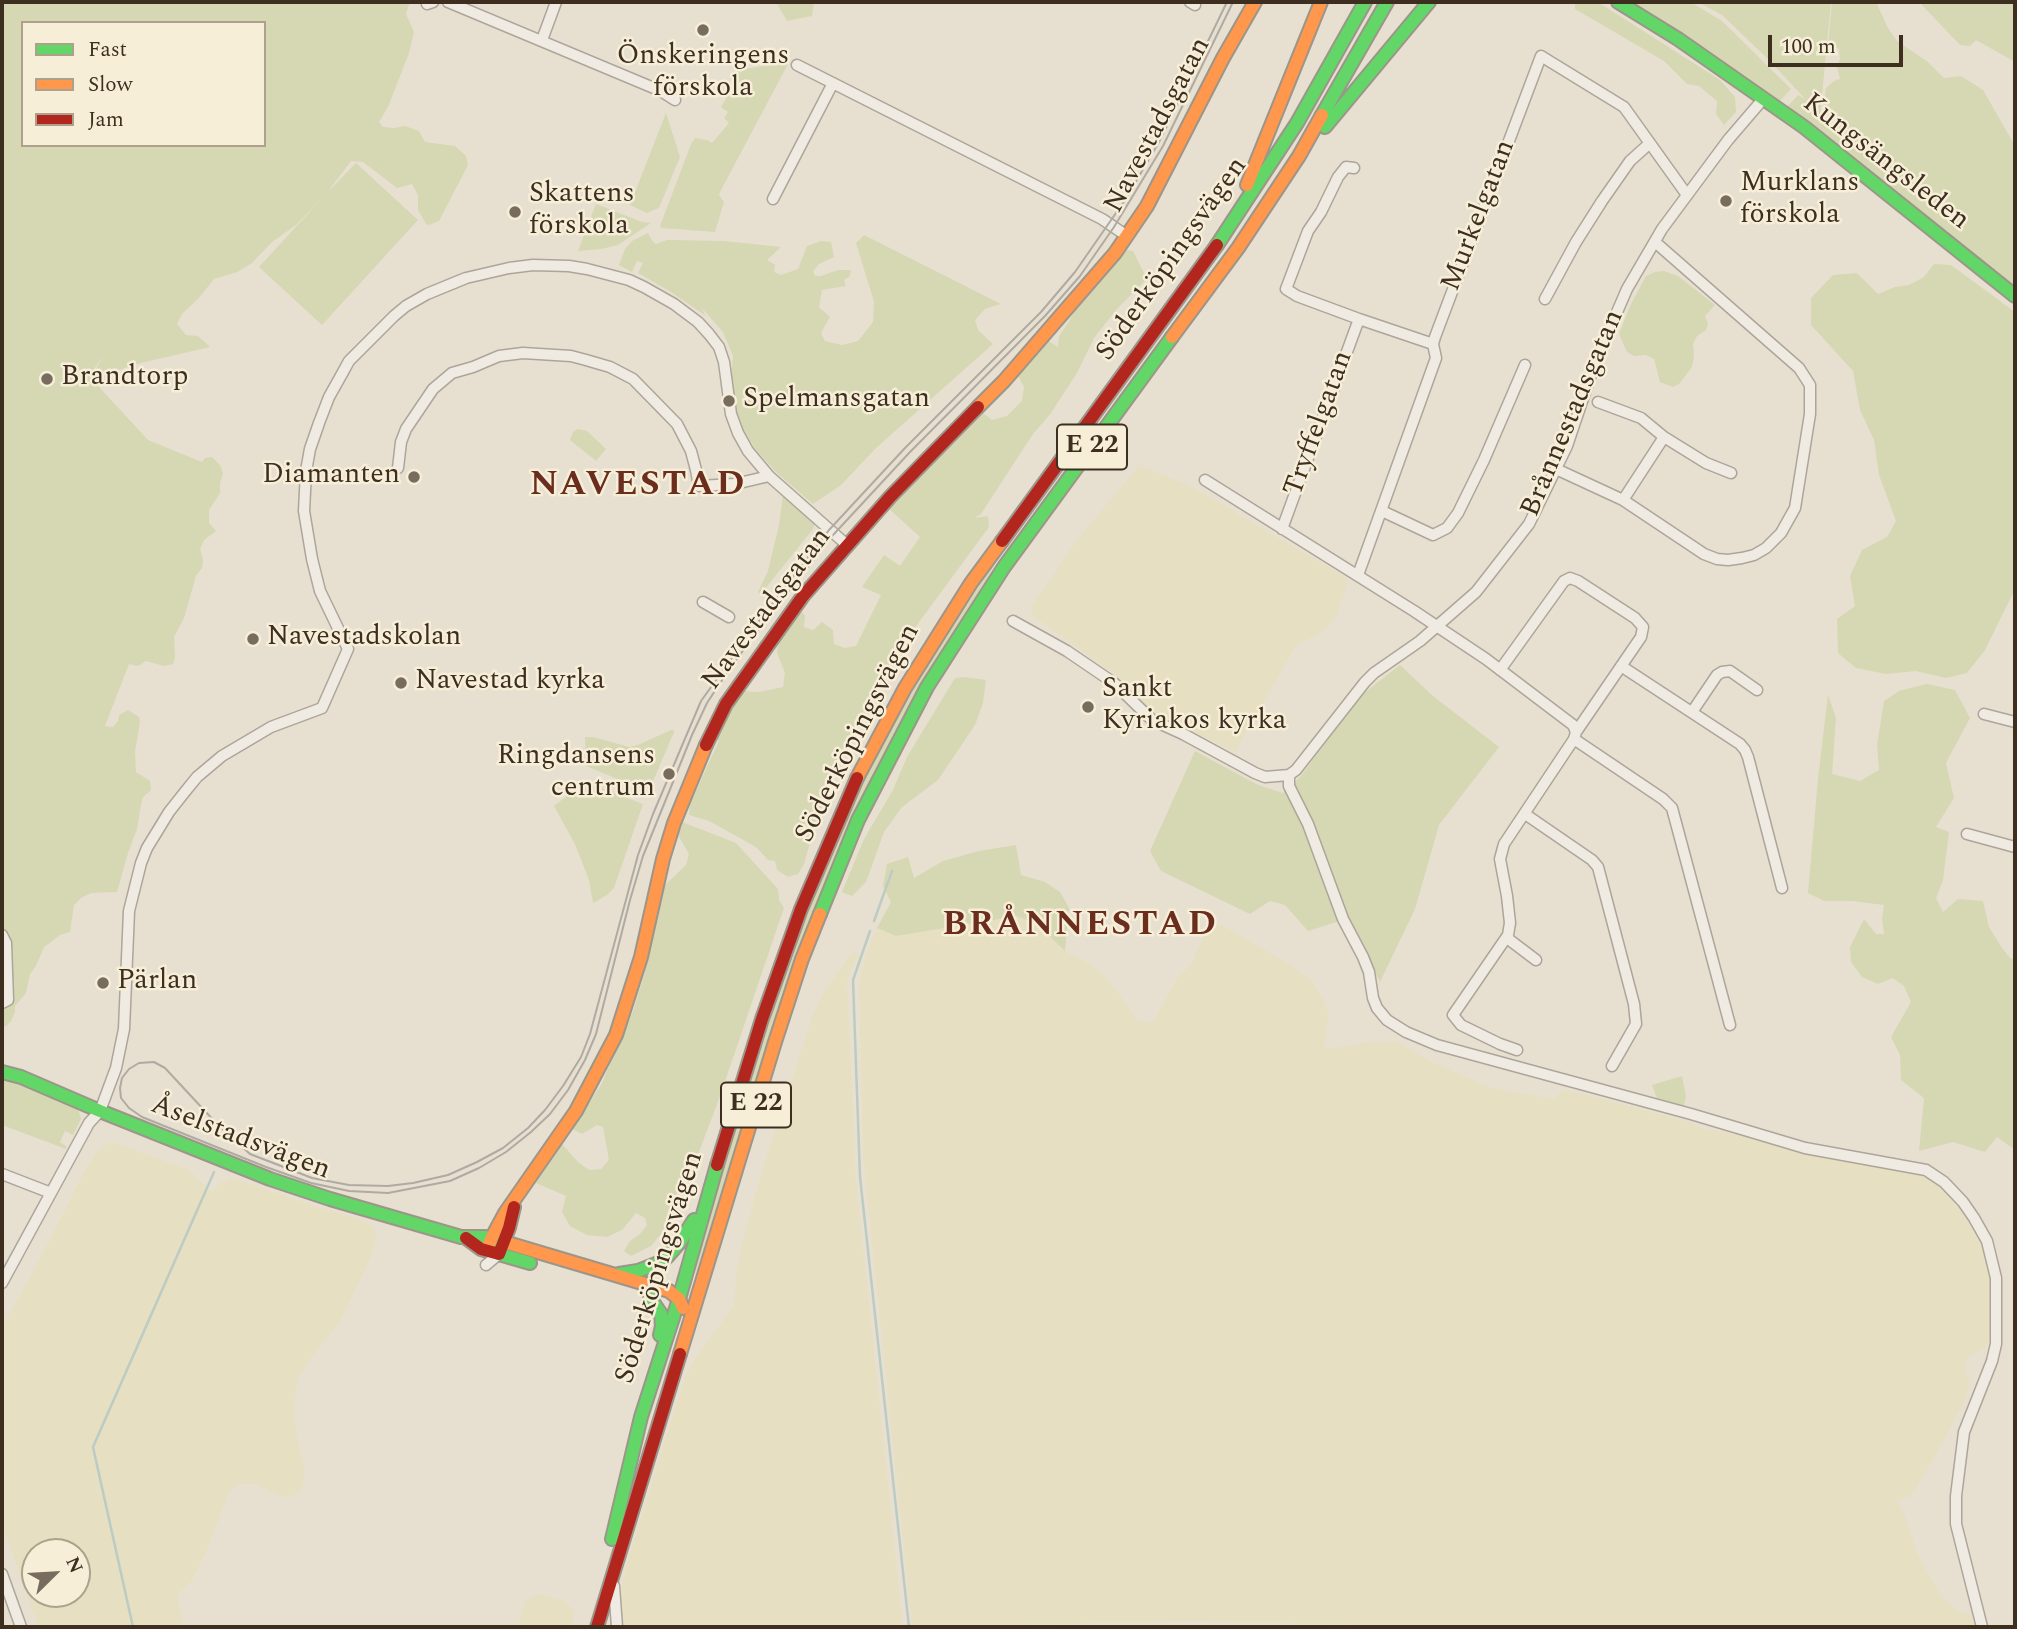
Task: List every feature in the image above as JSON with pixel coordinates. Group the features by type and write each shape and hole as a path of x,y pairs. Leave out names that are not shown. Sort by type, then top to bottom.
{"main road":[{"name":"Navestadsgatan","path":"495,1246 516,1198 566,1128 616,1035 641,957 674,823 687,786 726,704 768,642 846,545 960,423 1004,381 1115,253 1147,206 1255,2"},
{"path":"1222,239 1267,139 1321,2"},
{"name":"Söderköpingsvägen","path":"588,1627 641,1417 762,1019 801,909 854,784 933,642 988,558 1222,239 1297,123 1365,2"},
{"name":"Söderköpingsvägen","path":"597,1627 802,959 858,820 934,676 1004,567 1231,258 1299,156 1387,2"},
{"path":"1299,156 1429,2"},
{"name":"Kungsängsleden","path":"1618,2 1678,39 1804,127 2015,296"},
{"name":"Åselstadsvägen","path":"2,1072 21,1077 270,1180 466,1238 481,1249 495,1246"},
{"path":"614,1275 638,1271 667,1257 689,1228 711,1185"},
{"path":"495,1246 650,1298 667,1301 678,1299 692,1292 701,1283"},
{"path":"495,1246 614,1275 668,1292 678,1299 689,1328"},
{"path":"641,1417 662,1326 662,1314 650,1298"}],"street":[{"path":"448,2 661,91 675,100"},
{"path":"542,40 556,2"},
{"name":"Murkelgatan","path":"1358,575 1436,358 1433,344 1541,56 1624,107 1687,195"},
{"name":"Navestadsgatan","path":"797,65 1102,219 1127,236"},
{"path":"773,199 833,83"},
{"name":"Brånnestadsgatan","path":"1289,775 1296,770 1371,676 1420,641 1476,592 1529,524 1567,446 1595,363 1627,289 1687,195 1764,98"},
{"path":"1545,299 1602,201 1630,161 1650,143"},
{"name":"Tryffelgatan","path":"1354,168 1346,167 1338,177 1321,212 1308,231 1286,289 1297,296 1433,344"},
{"path":"1556,469 1623,500 1704,554 1728,560 1754,555 1766,548 1781,533 1795,508 1810,414 1810,385 1798,368 1655,242"},
{"path":"2,1283 5,1270 89,1123 100,1111 117,1068 125,1004 129,911 141,863 148,848 169,812 184,793 197,777 222,756 271,727 322,708 346,652 347,646 320,591 307,540 304,492 310,449 329,397 349,362 406,306 466,278 533,265 569,266 606,273 629,280 674,304 698,322 719,347 724,362 731,414 748,451 769,476 846,545"},
{"name":"Tryffelgatan","path":"1282,529 1359,318"},
{"path":"398,468 401,442 406,429 433,389 452,373 499,356 523,353 586,359 633,379 677,424 691,451 699,486 735,484 769,476"},
{"path":"1382,512 1433,536 1447,528 1458,513 1484,460 1525,365"},
{"path":"1598,402 1641,418 1664,437 1706,463 1731,473"},
{"path":"1623,500 1664,437"},
{"name":"Tryffelgatan","path":"1205,480 1358,575 1500,670 1573,725 1575,735 1672,808 1730,1025"},
{"path":"1500,670 1564,581 1570,578 1635,618 1643,626 1641,637 1504,844 1500,859 1510,923 1507,938 1453,1015 1461,1025 1517,1050"},
{"path":"704,602 729,617"},
{"path":"1013,621 1067,651 1114,682 1152,720 1255,773 1265,777 1289,775 1289,786 1308,824 1343,919 1366,965 1377,1008 1387,1020 1437,1045 1805,1148 1926,1170 1944,1182 1963,1202 1987,1241 1996,1278 1996,1345 1964,1432 1956,1496 1956,1524 1982,1627"},
{"path":"1621,666 1740,744 1745,750 1782,888"},
{"path":"1692,712 1721,672 1730,671 1757,690"},
{"path":"1984,714 2015,722"},
{"path":"1525,814 1592,860 1598,867 1634,1004 1636,1024 1612,1066"},
{"path":"1967,834 2015,847"},
{"path":"2,935 6,943 8,1000 2,1003"},
{"path":"1507,938 1536,960"},
{"path":"2,1174 51,1193"},
{"path":"2,1574 7,1603 20,1627"},
{"name":"Söderköpingsvägen","path":"612,1577 617,1627"}],"shaded area":[{"path":"1140,465 1194,488 1348,581 1337,615 1327,628 1297,644 1235,752 1159,716 1116,675 1033,616 1031,610 1083,532"},
{"path":"1017,916 1038,925 1065,951 1090,964 1109,980 1138,1021 1153,1023 1177,978 1191,965 1208,926 1220,924 1291,965 1312,981 1329,1015 1324,1047 1397,1042 1430,1061 1491,1088 1554,1099 1567,1090 1689,1122 1703,1129 1920,1171 1949,1192 1970,1219 1986,1249 1993,1299 1991,1334 1985,1348 1967,1358 1965,1367 1970,1384 1966,1398 1934,1458 1911,1496 1897,1501 1918,1555 1942,1598 1960,1612 1971,1614 1976,1627 1445,1627 1186,1621 942,1627 912,1625 863,1156 859,983 867,951 877,928 896,936"},
{"path":"855,952 859,954 847,982 856,1181 903,1627 621,1627 622,1583 628,1559 685,1377 734,1305 742,1244 762,1171 813,1014 824,992"},
{"path":"112,1142 189,1170 212,1192 218,1184 232,1178 365,1221 373,1227 377,1237 372,1254 341,1320 298,1378 294,1404 296,1431 305,1472 303,1484 298,1493 290,1497 281,1496 256,1484 239,1484 229,1492 192,1581 177,1595 184,1627 38,1627 31,1608 91,1608 91,1538 21,1538 21,1578 2,1523 2,1327 99,1148"},
{"path":"538,1594 565,1601 574,1610 573,1627 518,1627 526,1600"}],"green space":[{"path":"2,2 410,2 406,14 414,32 409,53 388,107 379,122 383,127 405,126 419,131 425,142 455,146 466,156 468,165 439,221 426,224 418,210 418,195 412,184 397,188 363,162 351,161 327,193 356,163 418,220 322,325 259,267 325,195 296,225 272,242 252,263 237,272 214,279 182,314 177,324 186,335 198,336 210,347 132,365 108,375 94,372 104,355 89,376 148,440 202,462 205,458 212,457 220,465 223,474 220,493 209,510 209,523 216,531 204,540 200,549 202,568 196,576 184,618 174,637 173,664 164,666 146,661 138,666 129,664 105,726 113,727 119,715 128,710 139,717 136,772 150,781 151,790 143,797 137,829 117,892 91,893 74,905 70,932 60,935 44,947 30,974 26,993 15,1006 11,1021 5,1027 2,1025"},
{"path":"776,2 814,2 812,16 787,21"},
{"path":"1575,2 1598,2 1720,80 1735,97 1736,112 1724,125 1716,114 1717,101 1699,86 1687,84 1664,61 1575,9"},
{"path":"1632,2 1694,4 1722,21 1791,89 1780,101"},
{"path":"1698,2 1831,2 1820,116 1843,133 1838,126 1837,116 1822,115 1826,88 1840,79 1837,67 1839,49 1828,47 1832,2 1876,2 1897,41 1928,62 1944,78 1961,76 1983,90 2015,146 2015,286 1808,120 1787,107 1798,95 1806,100 1722,15"},
{"path":"1919,2 2015,2 2015,62 1976,40 1970,46 1960,45"},
{"path":"788,64 719,195 724,202 715,232 662,228 660,226 691,144 695,138 712,143 729,123 724,118 728,112 721,107 738,70"},
{"path":"666,113 680,157 659,208 647,213 630,205"},
{"path":"596,204 651,223 618,245 578,251"},
{"path":"648,233 656,244 667,240 724,241 781,247 767,260 775,265 774,272 781,275 798,269 807,246 821,241 831,242 834,257 819,264 813,271 815,276 821,276 838,270 851,270 850,276 844,280 846,286 822,290 819,307 830,317 821,333 825,341 842,345 858,341 873,322 874,302 856,243 864,235 1001,304 985,309 975,320 978,330 993,344 876,448 841,485 813,504 776,472 756,450 743,429 733,403 733,356 723,332 700,306 706,316 638,273 643,263 637,261 632,272 619,265 625,249 632,241"},
{"path":"1126,250 1133,251 1147,279 1117,309 1094,338 1077,373 1051,413 1033,434 981,514 974,518 988,516 989,527 900,648 833,778 804,864 798,874 788,877 777,870 775,861 768,860 756,847 709,821 689,815 690,804 719,741 715,738 742,691 759,692 783,687 785,673 777,653 778,641 799,610 805,615 804,627 813,630 822,622 833,630 834,644 845,648 856,646 881,595 862,587 884,555 900,566 920,537 888,508 979,410 992,420 1007,416 1022,401 1024,387 1017,374 1047,340 1058,347 1059,336 1074,310"},
{"path":"1934,264 1951,265 2015,312 2015,589 1985,650 1967,673 1946,678 1916,671 1886,674 1856,668 1838,653 1837,619 1855,606 1850,576 1862,550 1887,537 1896,521 1879,475 1874,440 1860,410 1853,371 1811,325 1811,298 1833,275 1857,273 1878,294 1909,285 1924,277"},
{"path":"1664,271 1678,276 1715,305 1705,316 1708,324 1706,330 1697,336 1693,344 1692,367 1679,384 1673,387 1660,382 1654,359 1646,355 1634,356 1627,352 1619,334 1646,276"},
{"path":"578,429 587,431 606,449 596,461 570,440 573,432"},
{"path":"783,495 815,523 761,594 758,592 768,571"},
{"path":"1005,547 874,775 694,1278 715,1194 787,966 847,816 874,760 930,660"},
{"path":"1400,665 1433,696 1499,747 1439,825 1415,909 1380,982 1346,919 1308,931 1285,905 1270,901 1250,914 1161,871 1150,851 1195,751 1258,785 1283,793 1301,776 1359,697"},
{"path":"955,678 986,680 983,703 975,725 938,780 902,807 884,832 866,882 852,896 842,892 864,839 893,790 907,757"},
{"path":"1927,684 1955,690 1970,718 1946,763 1954,798 1936,827 1949,832 1943,880 1936,898 1943,912 1958,899 1983,901 1989,927 2002,948 2015,960 2015,1150 1997,1137 1985,1152 1953,1142 1919,1151 1924,1098 1901,1080 1900,1055 1891,1037 1911,1002 1904,986 1893,978 1878,984 1862,977 1851,962 1850,947 1864,919 1876,934 1884,934 1884,905 1824,901 1808,893 1828,695 1836,718 1832,774 1860,781 1879,770 1877,745 1884,701 1899,691"},
{"path":"671,730 674,732 651,786 642,789 586,766 585,737 629,747"},
{"path":"583,781 643,804 614,888 593,903 589,880 575,844 554,806"},
{"path":"682,822 736,843 778,889 779,900 784,908 719,1099 674,1218 651,1246 631,1256 624,1251 630,1241 647,1225 645,1218 636,1213 622,1230 607,1237 587,1235 570,1226 562,1212 566,1196 536,1183 562,1144 589,1170 601,1169 609,1160 603,1127 597,1125 582,1134 572,1129 601,1085 633,1011 645,972 664,886 686,865 689,854 678,835"},
{"path":"1016,845 1021,875 1045,882 1060,892 1069,908 1065,951 1038,925 1017,916 896,936 877,928 891,902 883,886 887,864 908,857 914,878 943,861"},
{"path":"1682,1076 1686,1096 1684,1106 1658,1101 1652,1085"},
{"path":"2,1079 69,1103 78,1109 81,1119 73,1135 65,1131 60,1142 66,1149 2,1125"}],"waterway":[{"path":"874,921 892,871"},
{"path":"870,931 853,980 860,1177 909,1627"},
{"path":"133,1627 93,1447 214,1172"}],"tram line":[{"path":"1227,2 1159,142 1125,200 1075,272 1041,312 905,448 829,530 701,701 638,855 590,1034 581,1057 563,1086 528,1128 503,1148 448,1175 388,1186 349,1185 312,1178 250,1154 217,1124 165,1068 154,1062 139,1063 129,1069 122,1078 121,1098 129,1108 142,1117 311,1183 349,1191 388,1193 450,1181 479,1168 506,1152 550,1114 568,1090 596,1034 643,856 707,703 756,633 834,534 910,452 1045,316 1080,276 1114,227 1163,146 1233,2"}],"traffic: fast":[{"path":"1217,245 1297,123 1365,2"},
{"path":"1322,115 1387,2"},
{"path":"1325,127 1429,2"},
{"path":"1618,2 1678,39 1804,127 2015,296"},
{"path":"820,914 858,820 927,687 1004,567 1172,337"},
{"path":"2,1072 21,1077 270,1179 461,1237 496,1240"},
{"path":"612,1539 641,1417 679,1299 717,1165"},
{"path":"619,1274 638,1271 667,1257 694,1220"},
{"path":"499,1254 530,1263"},
{"path":"650,1298 661,1314 660,1335"}],"traffic: slow":[{"path":"978,407 1004,381 1115,253 1147,206 1255,2"},
{"path":"1247,185 1321,2"},
{"path":"1172,337 1238,248 1299,156 1322,115"},
{"path":"857,778 905,688 971,583 1002,541"},
{"path":"487,1251 505,1213 576,1111 616,1035 641,957 674,823 706,745"},
{"path":"680,1354 775,1042 820,914"},
{"path":"504,1242 669,1291 679,1299 683,1308"}],"traffic: jam":[{"path":"1002,541 1217,245"},
{"path":"706,745 726,704 803,596 890,497 978,407"},
{"path":"717,1165 762,1019 801,909 857,778"},
{"path":"466,1238 481,1249 499,1254 514,1207"},
{"path":"597,1627 680,1354"}],"place":[{"name":"Önskeringens förskola","path":"703,30"},
{"name":"Murklans förskola","path":"1726,201"},
{"name":"Skattens förskola","path":"515,212"},
{"name":"Brandtorp","path":"47,379"},
{"name":"Spelmansgatan","path":"729,401"},
{"name":"Diamanten","path":"414,477"},
{"name":"Navestadskolan","path":"253,639"},
{"name":"Navestad kyrka","path":"401,683"},
{"name":"Sankt Kyriakos kyrka","path":"1088,707"},
{"name":"Ringdansens centrum","path":"669,774"},
{"name":"Pärlan","path":"103,983"}],"district":[{"name":"NAVESTAD","path":"638,487"},
{"name":"BRÅNNESTAD","path":"1080,927"}]}
